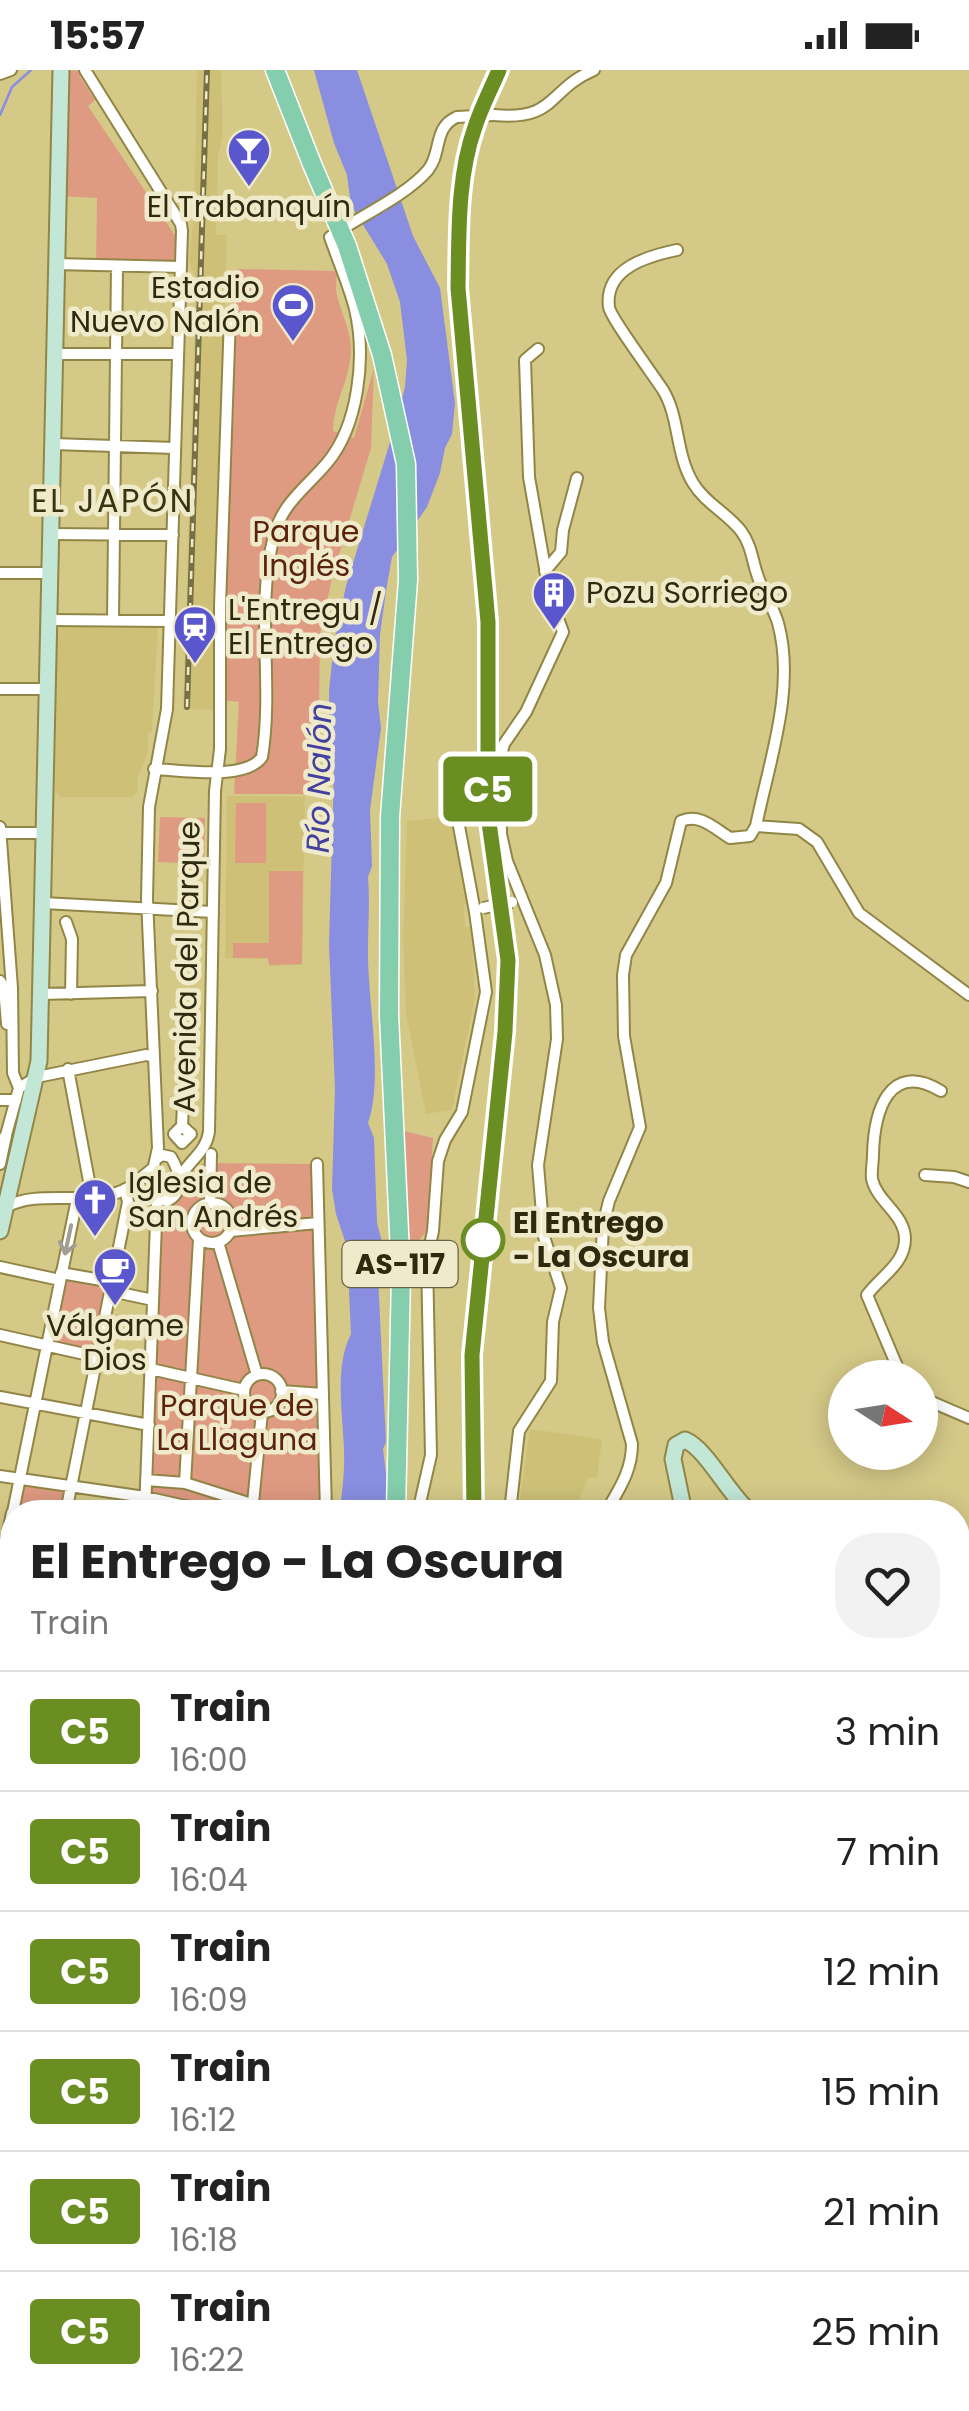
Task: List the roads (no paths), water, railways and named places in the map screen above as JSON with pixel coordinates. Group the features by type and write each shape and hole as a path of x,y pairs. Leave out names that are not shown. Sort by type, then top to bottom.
{"main road":[{"name":"AS-117","path":"275,70 346,246 382,355 406,464 408,580 387,883 400,1275 396,1500"}],"street":[{"path":"0,74 11,70"},
{"path":"2,1218 6,1180 37,1075 61,70"},
{"path":"85,70 181,224 167,708 152,775 149,910 161,1155 151,1186 159,1197"},
{"path":"152,775 251,768 262,757 267,575 274,536 289,501 336,450 352,410 360,349 350,292 330,237 428,171 449,120 534,114 577,78 594,70"},
{"path":"613,1500 632,1458 632,1444 604,1342 600,1308 603,1226 609,1201 640,1127 624,1036 622,975 626,956 666,883 681,821 701,819 730,838 750,836 756,826 782,696 783,653 778,623 741,530 704,498 693,483 680,456 674,411 609,307 612,285 628,266 677,250"},
{"path":"55,264 181,268"},
{"path":"112,620 116,266"},
{"name":"Avenida del Parque","path":"153,1300 159,1197 178,1191 180,1177 205,1148 209,1131 230,316"},
{"path":"511,1500 519,1432 551,1381 553,1322 561,1288 544,1237 538,1165 557,1039 556,1004 545,956 517,901 501,834 500,759 504,744 526,712 563,632 550,597 530,477 525,360 538,350"},
{"path":"53,354 178,354"},
{"path":"53,444 176,448"},
{"path":"545,571 561,552 562,530 577,478"},
{"path":"50,534 173,535"},
{"path":"0,574 49,573"},
{"path":"49,620 170,621"},
{"path":"0,690 48,690"},
{"path":"421,1500 431,1455 428,1259 438,1161 462,1112 486,992 479,910 456,810"},
{"path":"756,826 799,829 817,842 858,913 969,995"},
{"path":"8,1040 0,830 44,834"},
{"path":"479,910 517,901"},
{"path":"43,903 64,912 213,912"},
{"path":"64,912 72,939 71,994"},
{"path":"0,981 4,987 18,1094"},
{"path":"41,994 152,991"},
{"path":"0,1164 3,1139 18,1094 37,1075 146,1055 154,1057"},
{"path":"68,1069 92,1197"},
{"path":"894,1360 867,1295 904,1251 905,1234 898,1216 884,1202 872,1180 874,1124 887,1094 900,1083 923,1080 941,1091"},
{"path":"0,1100 18,1094"},
{"path":"182,1126 183,1104"},
{"path":"210,1204 212,1154"},
{"path":"161,1155 180,1177"},
{"path":"2,1218 17,1201 77,1199 127,1188 161,1155"},
{"name":"Avenida del Parque","path":"161,1155 194,1158"},
{"path":"317,1164 326,1500"},
{"path":"925,1176 954,1176 969,1182"},
{"path":"127,1188 159,1197"},
{"path":"69,1500 128,1202 127,1188"},
{"path":"15,1500 77,1199"},
{"path":"184,1483 200,1239 192,1228 194,1214 210,1204 221,1206 229,1214 230,1231"},
{"path":"218,1242 230,1231 318,1223"},
{"path":"200,1239 218,1242"},
{"path":"218,1242 257,1375"},
{"path":"0,1267 112,1287 153,1300 146,1498"},
{"path":"0,1334 244,1390"},
{"path":"262,1412 246,1402 244,1390 248,1381 257,1375 273,1378 282,1391"},
{"path":"282,1391 323,1394"},
{"path":"262,1412 278,1404 282,1391"},
{"path":"0,1397 149,1426"},
{"path":"938,1405 969,1418"},
{"path":"253,1500 262,1412"},
{"path":"682,1500 673,1459 676,1444 685,1440 700,1450 736,1500"},
{"path":"0,1476 155,1500"},
{"path":"146,1480 184,1483 240,1500"}],"water":[{"name":"Río Nalón","path":"314,70 357,70 413,236 440,288 455,403 452,434 427,507 392,557 380,634 381,728 370,810 372,866 368,877 368,968 375,1084 368,1123 374,1138 377,1223 383,1246 378,1276 386,1442 383,1449 389,1500 341,1500 344,1458 341,1376 351,1334 347,1247 332,1189 335,1089 329,944 334,770 329,757 329,691 346,586 391,439 405,387 407,360 400,302 387,264 351,205 347,175"}],"waterway":[{"path":"0,115 12,87 31,70"}],"railway":[{"path":"187,707 207,70"},
{"path":"474,1500 471,1355 502,1067 508,960 488,815 488,622 458,289 459,210 473,130 499,70"}],"train":[{"name":"C5","path":"474,1500 472,1355 505,1032 508,960 488,815 488,622 458,288 460,210 473,130 499,70"}],"place":[{"name":"El Trabanquín","path":"249,188"},
{"name":"Estadio Nuevo Nalón","path":"293,343"},
{"name":"Pozu Sorriego","path":"554,631"},
{"name":"L'Entregu / El Entrego","path":"195,665"},
{"name":"Iglesia de San Andrés","path":"95,1238"},
{"name":"El Entrego - La Oscura","path":"483,1240"},
{"name":"Válgame Dios","path":"115,1307"}],"district":[{"name":"EL JAPÓN","path":"113,501"}],"park label":[{"name":"Parque Inglés","path":"306,549"},
{"name":"Parque de La Llaguna","path":"237,1423"}]}
